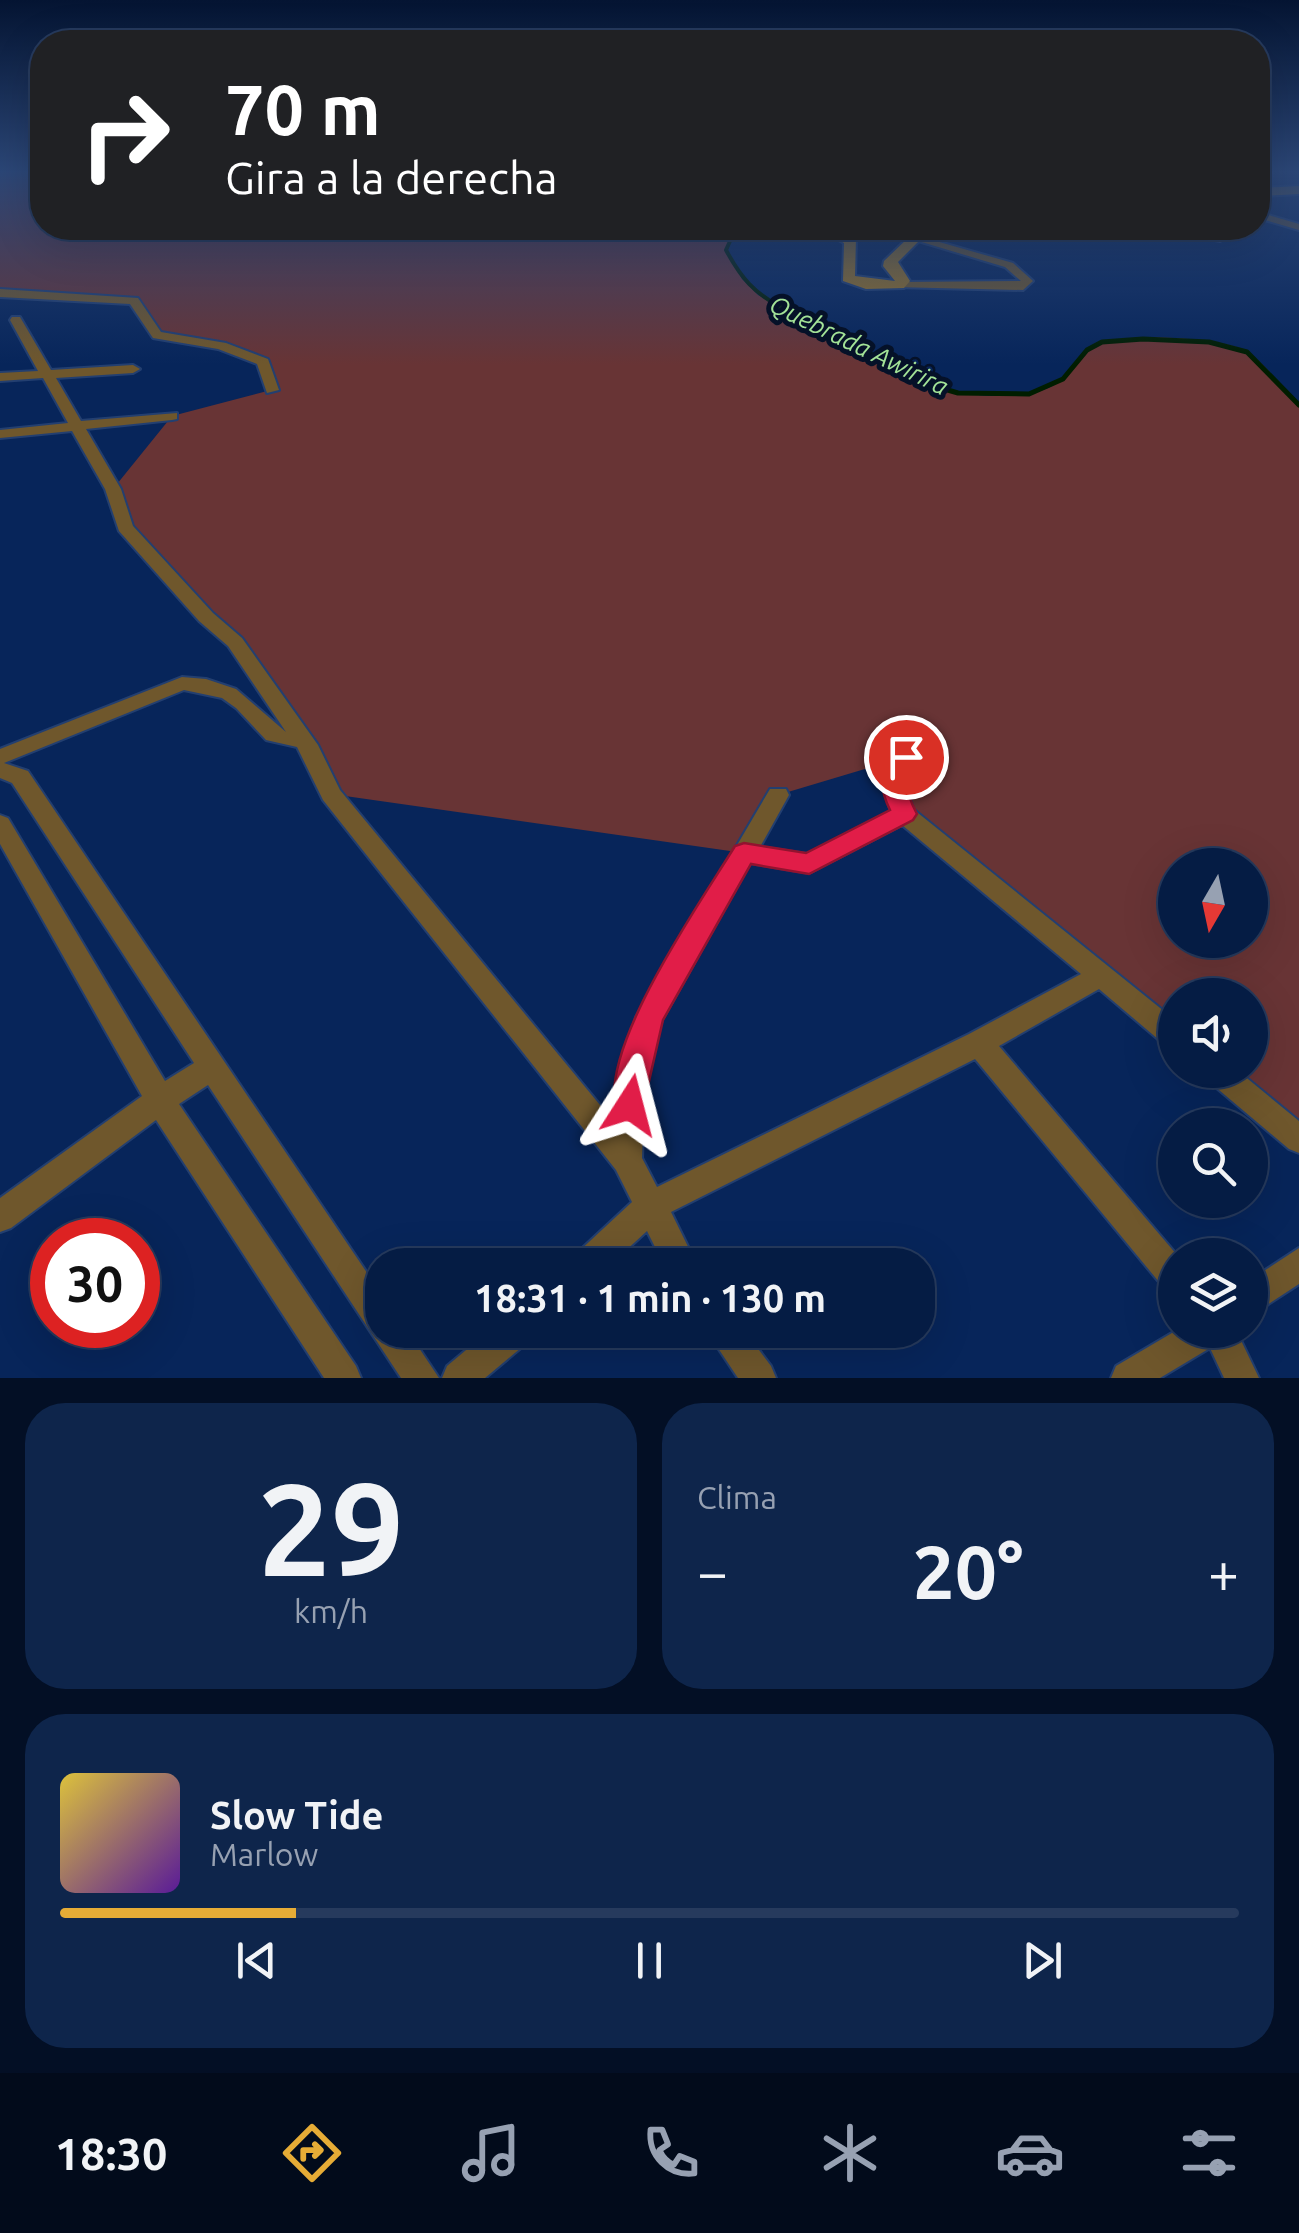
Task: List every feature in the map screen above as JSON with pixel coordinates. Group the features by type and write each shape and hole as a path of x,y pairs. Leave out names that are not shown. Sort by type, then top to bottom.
{"street":[{"path":"849,240 848,278 862,284 999,288 1023,286 1026,281 1009,265 935,240"},
{"path":"899,285 903,280 890,266 891,261 908,240"},
{"path":"0,293 134,301 157,335 221,346 263,362 272,390"},
{"path":"16,320 113,489 125,527 206,617 235,642 303,740 331,794 627,1160 673,1248"},
{"path":"0,377 133,369"},
{"path":"0,434 172,416"},
{"path":"0,757 182,684 210,684 243,703 268,733 282,740 303,740"},
{"path":"906,757 893,777 892,790 904,814 1158,1022"},
{"path":"0,770 20,777 365,1297"},
{"path":"627,1160 631,1078 649,1017 778,795"},
{"path":"744,853 809,864 904,814"},
{"path":"0,824 160,1100 344,1378"},
{"path":"605,1248 651,1206 979,1043 1102,975"},
{"path":"979,1043 1158,1257"},
{"path":"0,1217 160,1100 212,1067"},
{"path":"1237,1088 1299,1140"},
{"path":"1268,1287 1299,1264"},
{"path":"400,1348 422,1378"},
{"path":"459,1378 495,1348"},
{"path":"736,1348 759,1378"},
{"path":"1128,1378 1178,1348"},
{"path":"1227,1348 1242,1378"}],"shaded area":[{"path":"0,236 30,236 30,240 731,240 726,250 742,279 758,295 905,373 966,393 993,396 1021,395 1057,383 1091,348 1108,341 1148,337 1195,340 1246,351 1299,405 1299,1139 1268,1113 1268,1108 1262,1108 1238,1088 1268,1088 1268,978 1158,978 1158,1022 904,814 905,757 778,795 744,853 331,794 235,642 125,527 113,489 172,416 271,390 263,362 251,355 157,335 134,301 0,293"}],"waterway":[{"name":"Quebrada Awirira","path":"731,240 726,250 743,277 778,305"},
{"name":"Quebrada Awirira","path":"778,305 927,384 958,393 1029,394 1063,379 1087,350 1102,342 1143,339 1209,342 1247,352 1299,405"},
{"name":"Quebrada Awirira","path":"778,305 782,308"}],"route":[{"path":"630,1105 631,1078 649,1017 744,853 809,864 904,814 892,790 893,777 906,757"}]}
